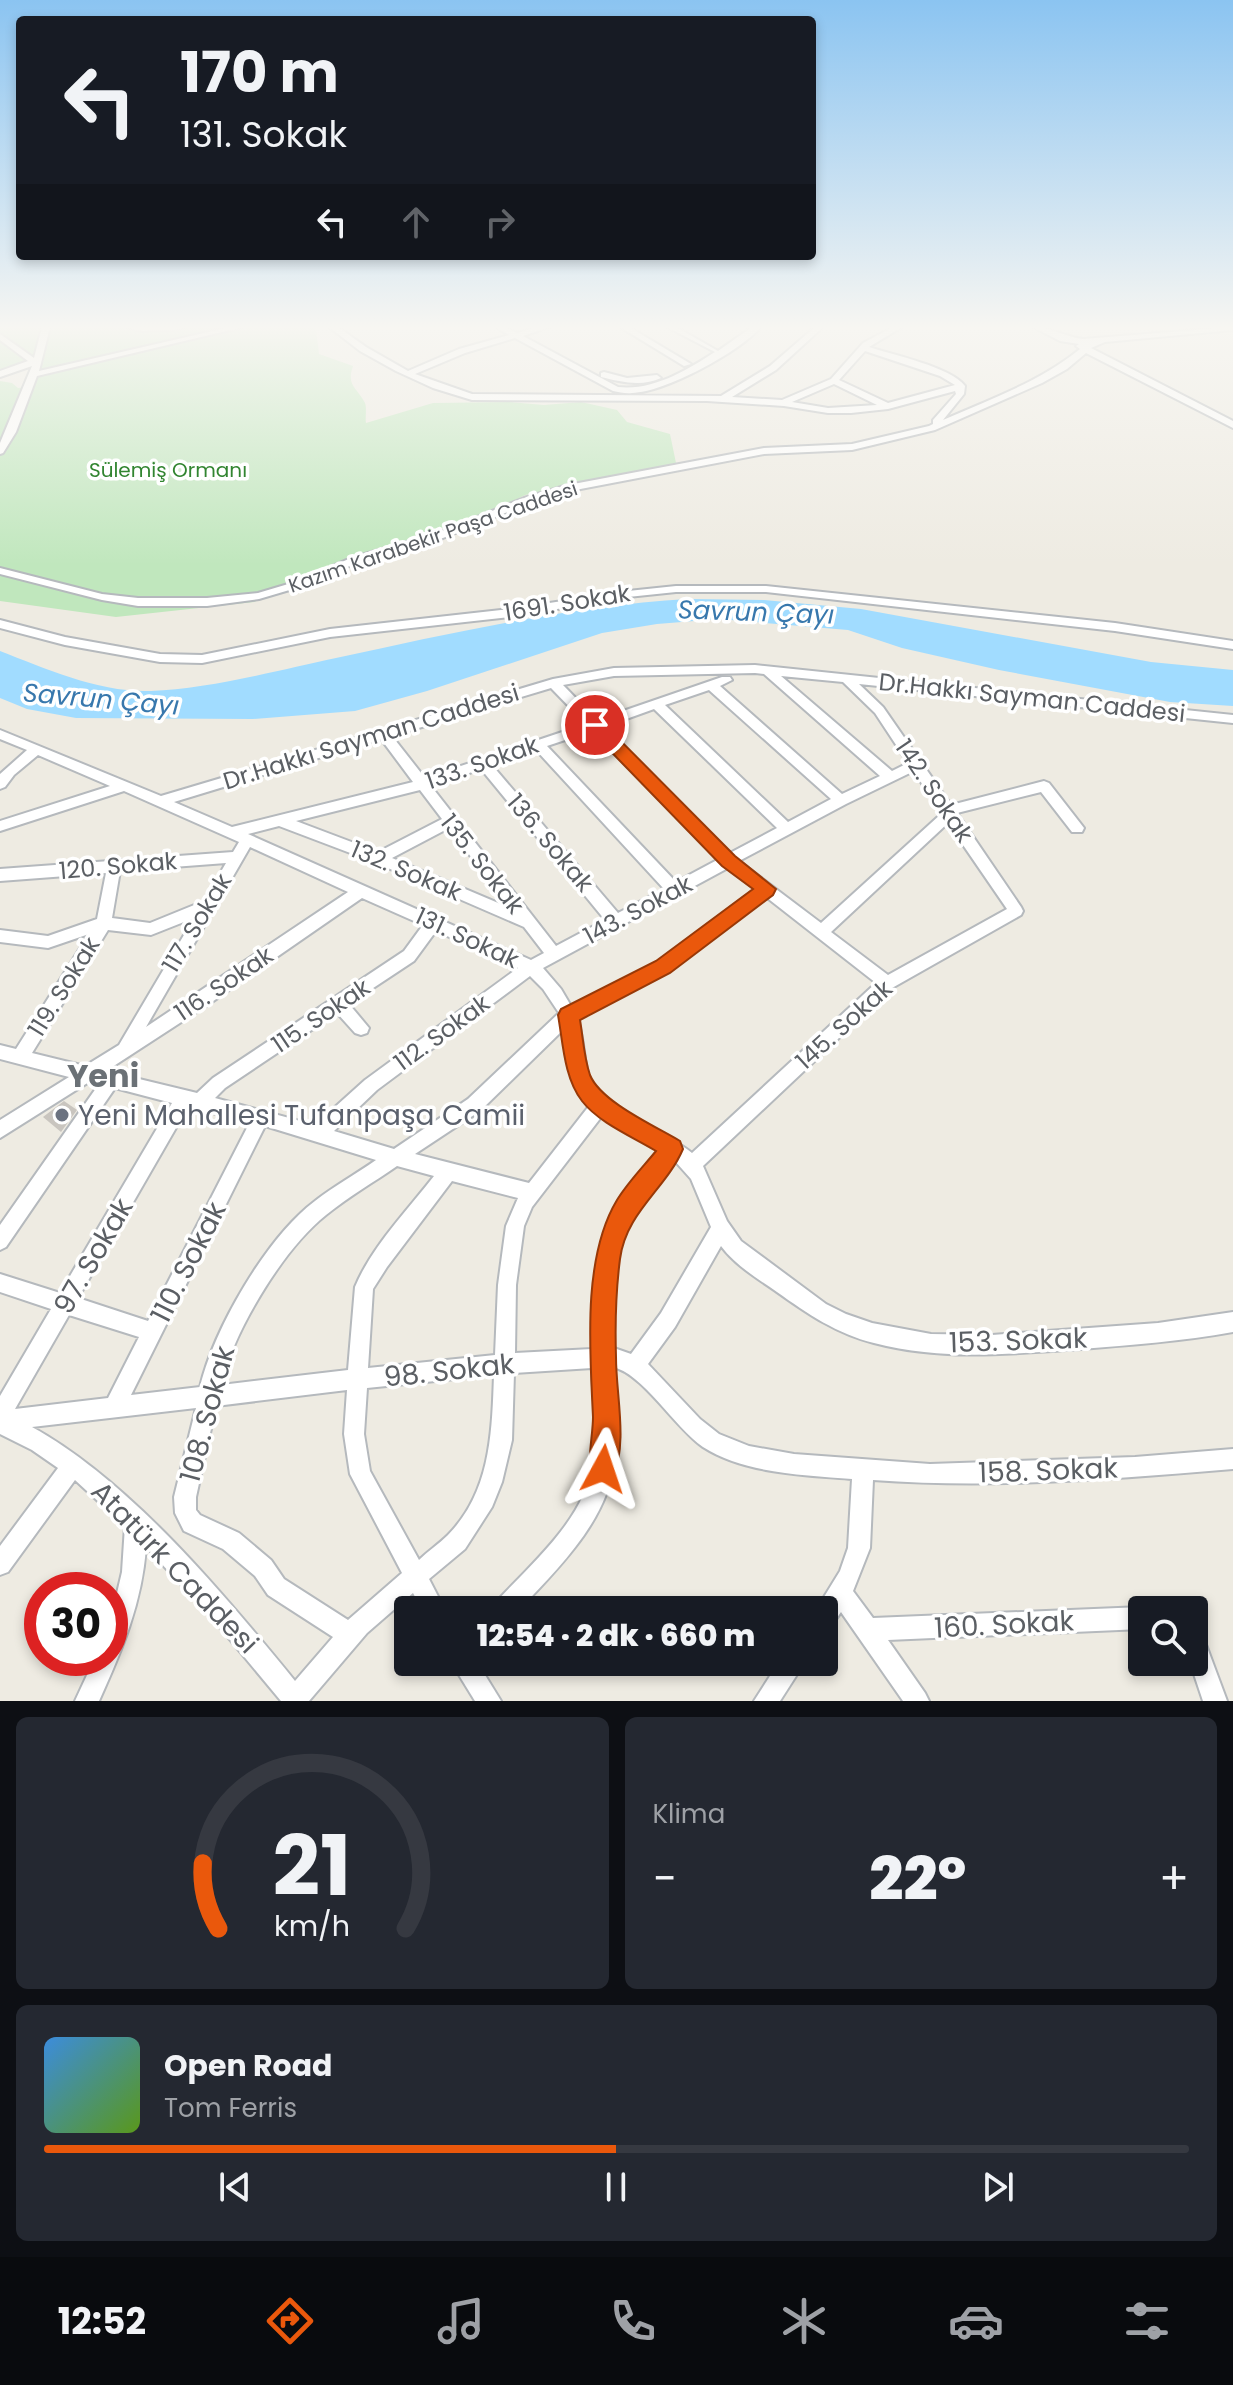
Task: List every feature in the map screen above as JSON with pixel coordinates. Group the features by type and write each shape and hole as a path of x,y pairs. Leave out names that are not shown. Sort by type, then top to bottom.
{"street":[{"path":"0,451 11,432 15,406"},
{"path":"806,406 830,410 882,406"},
{"path":"927,429 952,406"},
{"name":"Kazım Karabekir Paşa Caddesi","path":"0,571 116,599 183,603 243,599 290,587 343,564 439,536 528,500 568,488 764,451 852,447 927,429 981,406"},
{"path":"1198,406 1233,425"},
{"name":"1691. Sokak","path":"0,624 65,641 160,658 202,659 330,633 510,613 628,594 747,588 842,595 1144,631 1233,645"},
{"path":"767,670 890,777"},
{"name":"Dr.Hakkı Sayman Caddesi","path":"160,801 553,683 628,671 767,670 1233,719"},
{"name":"142. Sokak","path":"846,678 874,703 1016,911"},
{"name":"133. Sokak","path":"241,836 420,785 726,680"},
{"path":"553,683 729,861 887,983"},
{"path":"711,685 841,800"},
{"path":"656,704 787,830"},
{"name":"135. Sokak","path":"383,733 420,785 554,955"},
{"path":"0,734 160,801"},
{"path":"538,744 675,891"},
{"path":"0,783 36,750"},
{"name":"136. Sokak","path":"483,763 616,922"},
{"name":"143. Sokak","path":"531,967 841,800 916,765"},
{"path":"0,826 125,786"},
{"path":"821,932 947,813 1044,786 1077,828"},
{"name":"131. Sokak","path":"160,801 531,967 548,983 568,1015 583,1084 600,1105 672,1149 692,1165 709,1192 726,1238 746,1259 809,1304"},
{"name":"132. Sokak","path":"283,822 379,858 529,923"},
{"path":"379,858 449,822"},
{"name":"117. Sokak","path":"124,1050 237,857 241,836"},
{"name":"120. Sokak","path":"2,879 237,857"},
{"name":"119. Sokak","path":"20,1057 104,923 114,868"},
{"name":"108. Sokak","path":"350,1635 276,1587 263,1568 231,1541 192,1523 186,1513 185,1497 214,1372 234,1321 281,1249 320,1208 474,1105 568,1015 663,967 766,889"},
{"name":"116. Sokak","path":"0,1130 362,890"},
{"path":"0,936 48,942 104,923 151,929 210,905"},
{"name":"145. Sokak","path":"692,1165 887,983 1016,911"},
{"name":"115. Sokak","path":"192,1099 409,956 434,922"},
{"name":"112. Sokak","path":"319,1133 371,1085 531,967"},
{"path":"339,1004 361,1028"},
{"path":"0,1052 261,1117 397,1158 532,1193"},
{"path":"0,1241 111,1081"},
{"name":"97. Sokak","path":"0,1415 192,1099"},
{"path":"296,1700 350,1635 415,1574 457,1541 481,1507 502,1440 510,1245 520,1213 532,1193 600,1105"},
{"name":"110. Sokak","path":"115,1406 261,1117"},
{"path":"516,1596 565,1541 584,1514 599,1483 607,1437 604,1294 613,1235 634,1195 672,1149"},
{"path":"427,1596 360,1474 354,1434 356,1379 364,1287 380,1260 449,1171"},
{"path":"721,1228 668,1320 635,1365 693,1426 712,1441 749,1456 863,1471 862,1544 851,1577 838,1597"},
{"path":"0,1283 153,1332"},
{"name":"153. Sokak","path":"809,1304 863,1331 944,1344 1030,1343 1172,1332 1233,1322"},
{"name":"98. Sokak","path":"0,1422 209,1395 503,1364 603,1357 622,1359 635,1365"},
{"name":"Atatürk Caddesi","path":"0,1422 41,1443 106,1491 186,1570 296,1700"},
{"name":"158. Sokak","path":"863,1471 930,1474 1135,1467 1233,1459"},
{"path":"0,1564 73,1465"},
{"path":"128,1602 136,1522"},
{"path":"841,1593 917,1701"},
{"name":"160. Sokak","path":"867,1630 1128,1619"},
{"path":"87,1701 99,1676"},
{"path":"472,1676 489,1701"},
{"path":"766,1701 783,1676"},
{"path":"1206,1676 1215,1701"}],"green space":[{"name":"Sülemiş Ormanı","path":"0,406 366,406 366,423 422,406 601,406 617,410 627,422 670,434 676,463 525,495 494,511 344,561 254,602 116,617 0,601"}],"water":[{"name":"Savrun Çayı","path":"688,599 764,600 861,609 1151,662 1233,670 1233,706 1170,702 999,670 902,648 848,630 719,619 657,624 602,633 427,691 355,711 253,719 76,718 27,709 0,698 0,651 93,684 132,691 173,690 511,622 600,608"}],"building":[{"name":"Yeni Mahallesi Tufanpaşa Camii","path":"64,1101 77,1110 61,1132 43,1117"}],"place":[{"name":"Yeni Mahallesi Tufanpaşa Camii","path":"62,1115"}],"district":[{"name":"Yeni","path":"103,1076"}],"route":[{"path":"595,725 729,861 766,889 663,967 568,1015 580,1076 588,1093 600,1105 672,1149 634,1195 613,1235 604,1294 603,1383 607,1437 603,1469"}]}
